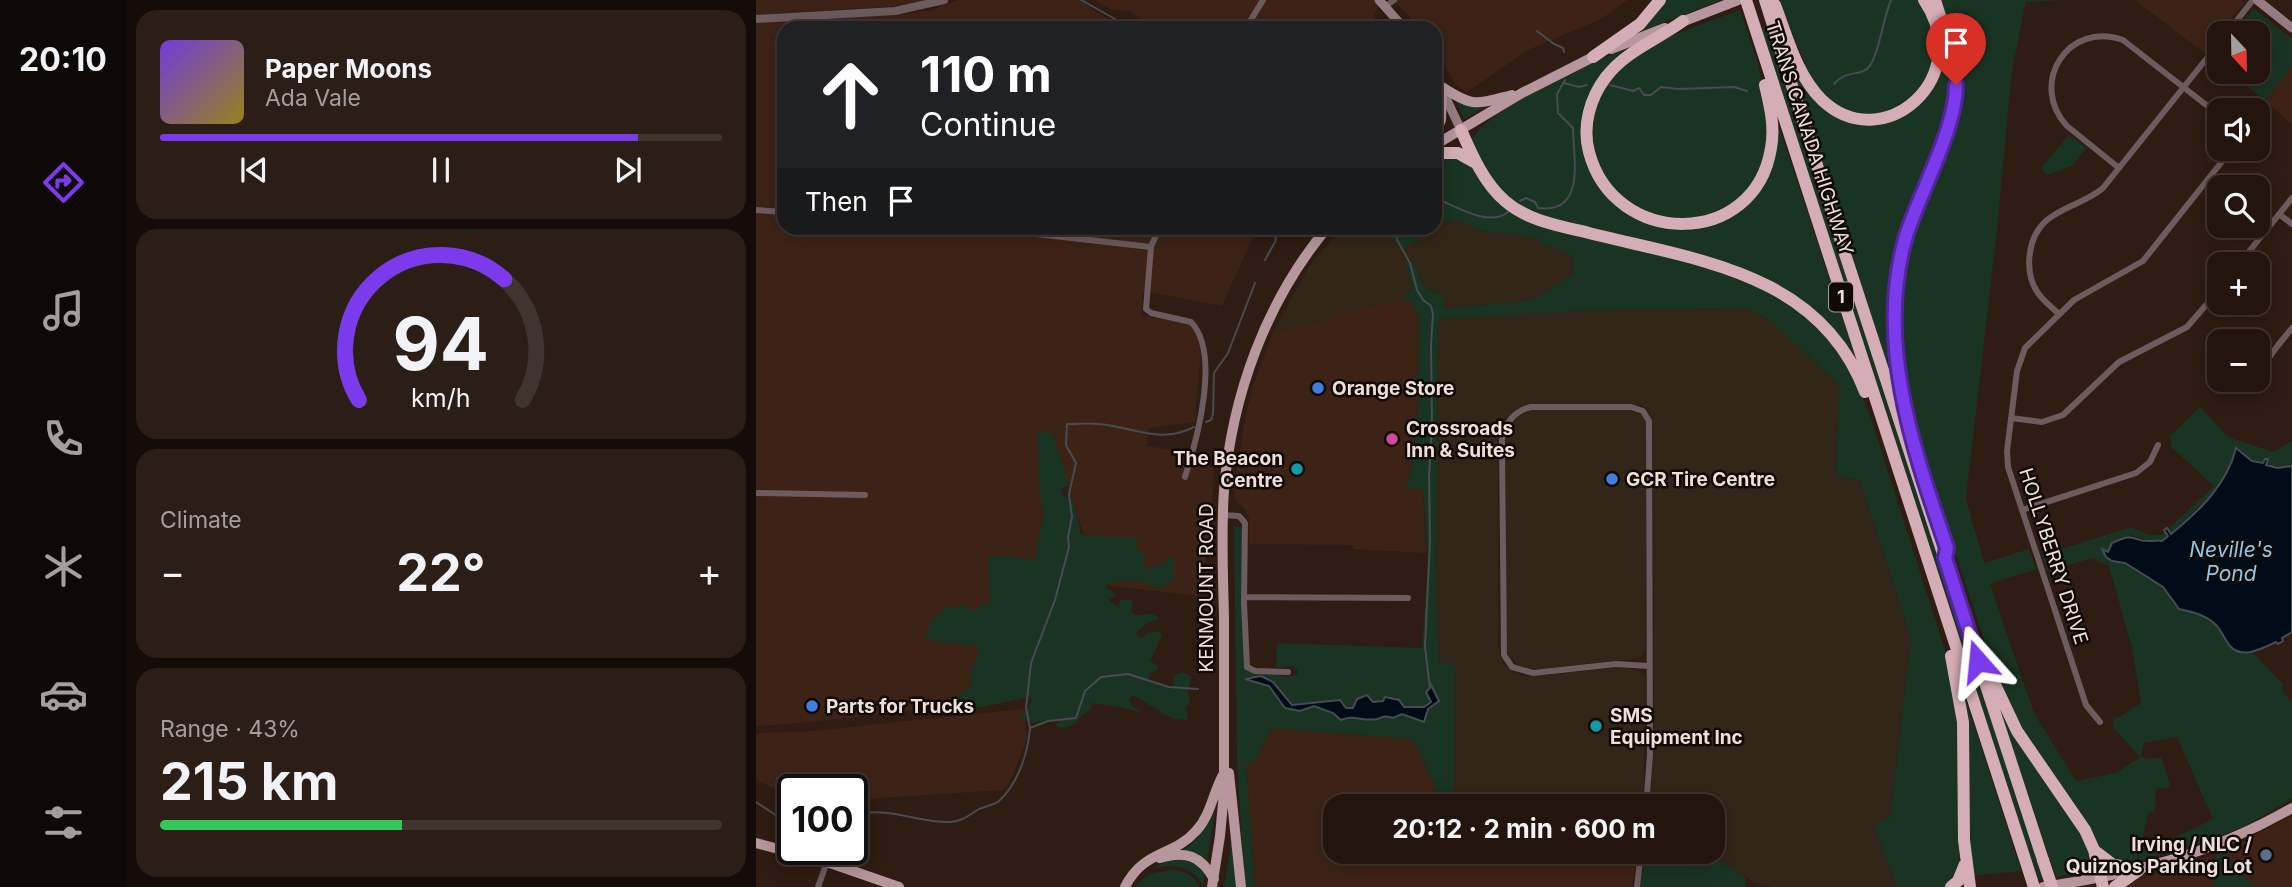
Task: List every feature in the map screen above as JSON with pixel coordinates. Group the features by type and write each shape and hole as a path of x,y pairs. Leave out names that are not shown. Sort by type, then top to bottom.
{"highway":[{"path":"1593,57 1640,24 1660,0"},
{"name":"TRANS CANADA HIGHWAY","path":"1746,0 2034,887"},
{"name":"TRANS CANADA HIGHWAY","path":"1765,0 1774,15 1837,228 2052,887"},
{"path":"1773,0 1774,15 1799,65 1818,95 1840,112 1863,118 1877,118 1901,111 1926,91 1939,60 1940,43 1932,0"},
{"path":"1924,0 1937,23"},
{"path":"1932,0 1953,64 1956,95 1948,125 1905,242 1896,287 1896,358 1907,417 1947,548 1947,562 1956,572 1991,678 2012,724 2073,811 2094,850 2102,883"},
{"path":"1683,21 1636,49 1607,75 1592,103 1587,135 1594,168 1615,198 1642,216 1661,223 1683,225 1717,217 1737,205 1753,189 1768,160 1772,138 1771,115 1753,23"},
{"path":"1461,130 1491,185 1505,201 1528,216 1744,274 1779,290 1810,312 1838,343 1859,378 1924,566 1932,575 1932,591 1953,667 1963,723 1965,864 1970,887"},
{"path":"1442,153 1458,153 1479,167"},
{"path":"2094,850 2109,863 2138,870"},
{"path":"1951,887 1958,881 1965,864"},
{"path":"2115,887 2138,870"}],"main road":[{"path":"1442,141 1522,93 1593,57 1738,0"},
{"path":"2255,0 2292,28"},
{"path":"1382,3 1398,21"},
{"path":"1442,87 1462,100 1474,103 1522,93"},
{"path":"1442,87 1461,130"},
{"name":"KENMOUNT ROAD","path":"1213,883 1220,836 1224,773 1223,515 1227,469 1245,383 1260,337 1291,275 1322,235"},
{"path":"1224,747 1241,887"},
{"path":"1125,887 1144,862 1183,842 1196,831 1224,773"},
{"path":"2042,887 2102,883 2217,846 2292,808"},
{"path":"756,843 777,849"},
{"path":"1131,887 1136,877 1150,864 1178,854 1199,859 1213,883"},
{"path":"836,865 899,887"}],"street":[{"path":"756,19 895,11 944,0"},
{"path":"1250,21 1263,0"},
{"path":"1382,3 1394,0"},
{"path":"2237,21 2255,0"},
{"path":"2119,168 2067,126 2056,112 2051,93 2052,83 2064,52 2095,35 2115,36 2131,44 2207,105"},
{"path":"2058,313 2036,290 2030,273 2030,255 2034,239 2048,220 2097,193 2207,58"},
{"name":"HOLLYBERRY DRIVE","path":"2100,722 2086,705 2007,459 2021,354 2058,313 2074,300 2132,270 2143,261 2222,161"},
{"path":"2249,252 2292,198"},
{"path":"756,210 777,212"},
{"path":"2279,214 2292,224"},
{"path":"1046,235 1152,247"},
{"path":"1156,235 1152,247 1147,310 1191,322 1201,336 1206,354 1200,427 1185,477"},
{"path":"2011,418 2042,422 2063,415 2119,362 2187,327 2207,304"},
{"path":"2270,356 2292,328"},
{"path":"1647,794 1650,755 1650,433 1647,415 1631,407 1531,407 1519,411 1509,421 1502,440 1504,655 1512,667 1533,673 1616,664 1649,666"},
{"path":"2022,510 2136,473 2150,462 2158,445"},
{"path":"756,493 866,495"},
{"path":"1223,515 1239,516 1245,523 1247,667 1255,671 1288,672"},
{"path":"1245,597 1408,598"},
{"path":"1637,887 1640,864"},
{"path":"818,887 826,865"}],"shaded area":[{"path":"756,0 927,0 886,7 828,10 828,19 928,11 958,0 1079,0 1111,21 777,21 777,235 1254,235 1222,306 1143,291 1141,316 1190,323 1196,331 1201,349 1195,422 1148,428 1147,446 1187,452 1189,459 1196,464 1214,467 1210,534 1199,596 1103,585 1076,513 1053,434 1039,453 1043,517 1035,562 1010,556 988,556 1047,598 1023,699 756,726"},
{"path":"1095,0 1382,0 1374,16 1377,21 1142,21 1129,11 1112,10"},
{"path":"1394,0 1628,0 1601,19 1528,50 1467,92 1455,84 1442,60 1442,21 1414,21"},
{"path":"2135,0 2242,0 2244,3 2230,21 2207,21 2207,49 2204,53"},
{"path":"2292,66 2292,125 2270,105 2270,98 2267,98"},
{"path":"1442,223 1466,223 1480,231 1537,237 1541,244 1569,253 1574,262 1572,274 1531,300 1444,309 1438,292 1424,286 1412,261 1405,263 1412,284 1411,292 1401,299 1351,312 1341,312 1329,319 1272,334 1309,266 1336,235 1388,235 1405,249 1421,235 1442,235"},
{"path":"1401,299 1411,302 1419,318 1418,375 1411,380 1419,396 1407,489 1423,489 1426,553 1354,549 1353,545 1249,544 1249,518 1234,494 1236,473 1246,413 1272,334 1329,319 1341,312 1351,312"},
{"path":"1751,309 1774,324 1839,386 1836,477 1860,480 1911,638 1890,819 1876,832 1897,887 1771,887 1755,883 1724,864 1725,794 1651,794 1654,748 1653,425 1648,410 1641,405 1532,404 1514,410 1504,420 1498,442 1498,646 1502,661 1507,667 1526,677 1624,667 1639,671 1644,676 1643,794 1454,793 1455,665 1439,664 1436,594 1438,318 1598,310"},
{"path":"1532,410 1627,410 1645,418 1645,651 1639,658 1539,669 1521,667 1509,656 1506,644 1506,436 1517,417"},
{"path":"1024,709 1027,738 1004,790 868,799 868,774 777,774 777,790 756,780 756,733 802,732"},
{"path":"1273,728 1409,739 1418,748 1438,794 1323,794 1323,864 1636,864 1632,887 1255,887 1246,764 1252,764"},
{"name":"Irving / NLC / Quiznos Parking Lot","path":"2292,816 2292,887 2256,887 2235,869 2225,850"},
{"path":"2216,854 2212,858 2210,874 2215,887 2119,887 2127,882"}],"green space":[{"path":"1663,0 1721,0 1629,36"},
{"path":"1779,0 1919,0 1934,29 1933,70 1905,104 1880,113 1851,112 1831,102 1812,81"},
{"path":"1939,0 2066,0 2026,2 2012,70 1996,239 1966,498 1984,563 2029,549 2036,569 1990,584 2034,713 2076,781 2116,773 2140,757 2113,727 2114,720 2141,703 2132,648 2109,566 2093,558 2047,571 2042,555 2131,527 2149,535 2162,535 2214,486 2172,448 2170,436 2200,407 2228,437 2273,452 2292,441 2292,466 2264,465 2251,460 2241,450 2235,452 2225,479 2217,489 2162,542 2131,535 2104,553 2112,561 2125,562 2138,572 2143,572 2163,587 2179,609 2211,622 2232,649 2252,652 2283,684 2282,691 2292,702 2292,799 2247,825 2190,848 2124,864 2104,856 2028,743 1999,685 1918,440 1908,403 1898,317 1911,235 1957,113","holes":["2177,737 2213,819 2162,844 2140,851 2148,813 2155,811 2156,789 2171,787 2161,757 2146,759 2141,756 2144,743"]},
{"path":"1740,10 1758,63 1769,114 1769,139 1758,175 1743,196 1720,213 1676,222 1633,208 1603,178 1590,135 1598,94 1626,61 1673,35"},
{"path":"2252,10 2256,10 2270,21 2243,21"},
{"path":"2270,21 2292,39 2292,66 2267,98 2262,98 2244,84 2270,84"},
{"path":"1767,26 2043,879 2038,880 1761,28"},
{"path":"1638,44 1591,95 1594,176 1661,227 1683,229 1756,190 1775,115 1862,377 1847,351 1770,281 1531,213 1497,189 1471,141 1482,127 1499,113 1547,85"},
{"path":"1944,45 1949,64 1951,104 1899,252 1903,414 1786,47 1820,104 1884,120 1940,71"},
{"path":"1455,99 1491,103 1464,119"},
{"path":"2069,135 2086,148 2072,166 2046,175 2041,168"},
{"path":"1443,156 1469,162 1505,205 1753,281 1819,325 1854,374 1870,415 1949,663 1962,745 1959,872 1947,887 1897,887 1876,832 1878,820 1890,819 1911,638 1860,480 1836,477 1839,386 1774,324 1751,309 1598,310 1438,319 1436,594 1439,663 1455,664 1454,792 1479,794 1438,794 1418,748 1409,739 1273,728 1252,764 1246,764 1255,887 1245,887 1237,762 1234,526 1243,528 1244,665 1285,677 1296,675 1298,672 1294,666 1276,668 1277,643 1422,648 1428,560 1423,489 1406,489 1413,458 1418,412 1418,395 1411,379 1418,375 1419,318 1411,302 1401,299 1411,292 1412,284 1405,262 1412,260 1424,286 1446,297 1442,304 1445,309 1531,300 1572,274 1574,262 1569,253 1541,244 1537,237 1480,231 1466,223 1442,223","holes":["1261,676 1273,682 1292,705 1339,700 1346,708 1353,708 1357,699 1379,702 1386,697 1399,700 1404,707 1424,707 1431,702 1430,682 1439,701 1428,709 1424,722 1402,714 1393,718 1386,715 1377,719 1352,716 1344,719 1314,706 1295,710 1285,708 1269,686 1247,679"]},
{"path":"1388,235 1423,235 1405,249"},
{"path":"1038,431 1053,434 1069,486 1061,488 1062,495 1074,503 1081,535 1137,538 1138,551 1145,556 1143,564 1153,571 1151,566 1161,566 1160,562 1164,564 1171,557 1174,558 1174,579 1163,587 1121,581 1109,583 1106,588 1115,593 1110,602 1118,608 1121,600 1129,599 1133,601 1131,612 1134,615 1157,616 1158,619 1151,621 1136,634 1142,638 1147,633 1160,631 1162,636 1150,661 1159,666 1149,674 1149,681 1173,689 1174,676 1182,672 1191,676 1188,694 1190,701 1185,709 1187,720 1173,719 1133,695 1129,700 1132,706 1141,711 1139,712 1092,703 1091,710 1067,728 1056,726 1058,721 1055,719 1033,723 1023,720 1022,716 1032,701 1030,697 982,707 958,706 960,694 971,688 970,672 979,652 977,645 965,647 960,643 942,643 924,638 930,622 947,608 968,606 972,610 978,610 983,604 990,603 988,556 1010,556 1035,561 1043,517"},
{"path":"1957,672 2021,871 1971,876"},
{"path":"1990,684 2084,835 2093,868 2091,871 2056,877"},
{"path":"1216,804 1203,886 1199,879 1182,867 1152,869 1192,844 1211,817"},
{"path":"1232,838 1238,887 1224,887"},
{"path":"2225,850 2235,869 2256,887 2215,887 2211,875 2212,861"},
{"path":"1644,864 1724,864 1745,877 1746,887 1641,887"},
{"path":"1170,870 1188,874 1199,887 1134,887 1150,874"}],"water":[{"name":"Neville's Pond","path":"2236,448 2252,461 2263,463 2268,459 2266,465 2277,468 2292,466 2292,632 2278,644 2276,642 2259,650 2246,652 2240,652 2230,646 2211,621 2179,609 2163,587 2125,563 2112,561 2102,549 2108,552 2112,543 2126,538 2162,541 2168,536 2164,530 2167,528 2171,534 2211,496 2226,474"},
{"path":"1261,676 1273,682 1292,705 1340,700 1346,708 1353,708 1357,699 1367,695 1373,702 1383,701 1385,697 1399,700 1404,707 1424,707 1431,702 1426,692 1430,688 1429,681 1439,701 1428,709 1424,722 1402,714 1393,718 1386,716 1372,720 1341,720 1333,713 1314,706 1300,711 1285,708 1269,686 1245,679"}],"waterway":[{"path":"1081,0 1119,21"},
{"path":"1834,84 1844,76 1868,68 1875,55 1891,0"},
{"path":"1537,31 1563,48 1564,52"},
{"path":"1520,201 1526,198 1535,202 1538,208 1554,207 1564,202 1571,193 1575,168 1573,128 1558,113 1557,94 1565,80"},
{"path":"1564,83 1579,87 1587,85"},
{"path":"1610,85 1633,91 1639,88 1644,95 1651,95 1661,87 1734,87 1747,91"},
{"path":"1442,201 1484,217 1492,218 1508,212"},
{"path":"1265,260 1276,235"},
{"path":"1397,235 1410,263 1417,290 1431,306 1433,314 1430,541 1425,646 1429,681"},
{"path":"1206,422 1211,420 1213,414 1214,373 1228,353 1255,283"},
{"path":"1030,728 1026,708 1031,663 1055,600 1069,547 1072,517 1069,494 1076,463 1066,445 1067,424 1102,424 1161,435 1183,432 1194,427"},
{"path":"868,812 954,822 997,802 1012,786 1021,768 1030,728 1048,721 1076,718 1085,691 1101,677 1128,674 1169,687 1198,689"},
{"path":"756,802 777,816"}],"place":[{"name":"Orange Store","path":"1318,388"},
{"name":"Crossroads Inn & Suites","path":"1392,439"},
{"name":"The Beacon Centre","path":"1297,469"},
{"name":"GCR Tire Centre","path":"1612,479"},
{"name":"Parts for Trucks","path":"812,706"},
{"name":"SMS Equipment Inc","path":"1596,726"},
{"name":"Irving / NLC / Quiznos Parking Lot","path":"2266,855"}],"route":[{"path":"1956,85 1951,117 1905,242 1896,287 1894,338 1911,433 1947,548 1945,558 1978,661"}]}
